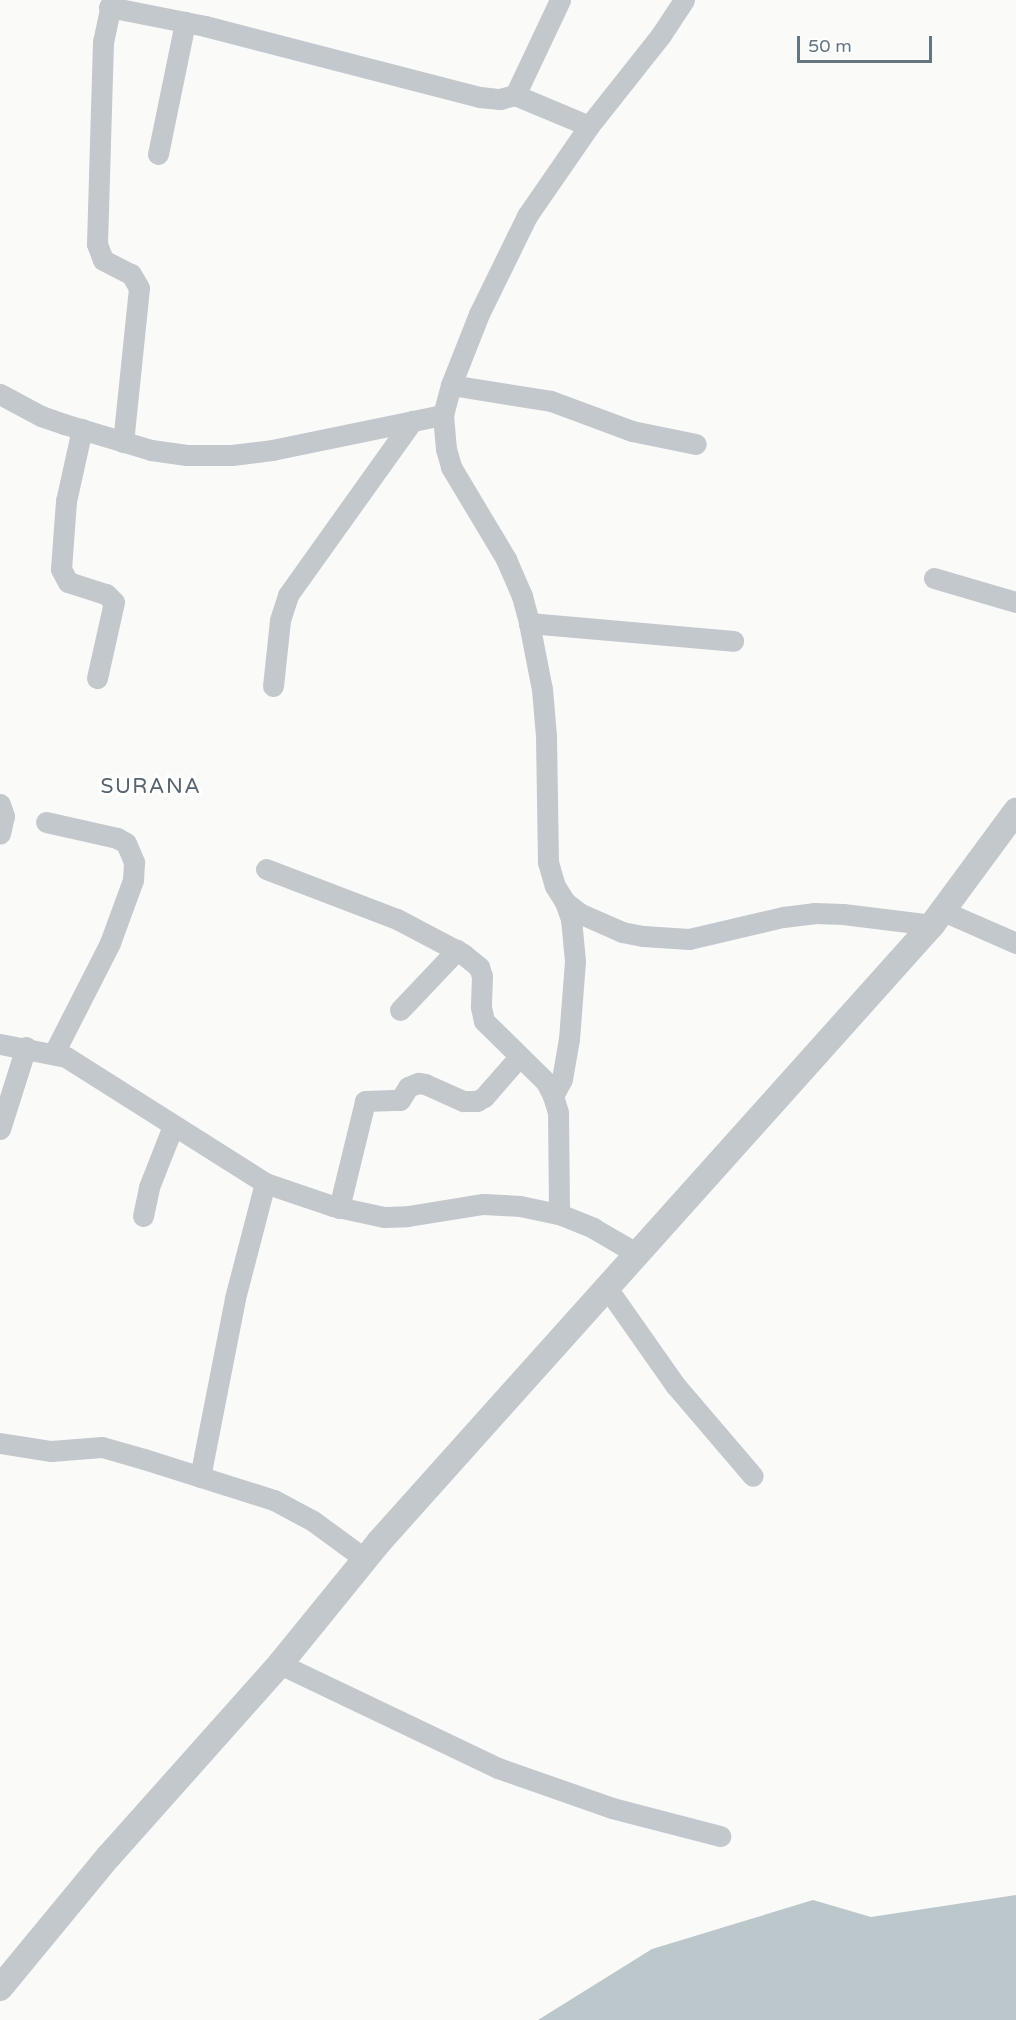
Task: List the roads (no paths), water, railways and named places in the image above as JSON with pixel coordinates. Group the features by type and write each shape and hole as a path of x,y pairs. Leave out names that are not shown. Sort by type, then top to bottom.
{"street":[{"path":"515,95 560,0"},
{"path":"553,1096 562,1079 569,1039 575,961 572,929 565,902 555,886 548,862 542,689 530,623 522,596 506,559 451,466 446,449 444,415 451,385 479,314 523,223 588,126 661,35 684,0"},
{"path":"123,442 139,288 130,274 103,260 97,244 103,42 110,4 480,97 500,99 515,95 588,126"},
{"path":"158,154 185,22"},
{"path":"451,385 536,398 632,431 696,444"},
{"path":"0,393 40,416 151,450 187,455 232,455 272,450 444,415"},
{"path":"273,686 280,620 288,595 412,421"},
{"path":"82,429 66,501 61,569 69,582 106,594 114,602 97,678"},
{"path":"934,578 1016,602"},
{"path":"530,623 733,641"},
{"path":"0,804 4,816 0,834"},
{"path":"0,1988 109,1856 280,1664 365,1559 937,918 1016,811"},
{"path":"46,822 117,838 126,843 134,862 132,880 110,943 54,1053"},
{"path":"266,869 397,919 457,950 479,967 482,976 481,1007 484,1021 546,1082 553,1096 558,1112 559,1214"},
{"path":"565,902 579,913 622,932 672,939 706,936 783,917 814,913 937,918 1016,943"},
{"path":"400,1010 457,950"},
{"path":"0,1044 54,1053 74,1062 265,1183 339,1208 384,1217 492,1204 520,1206 559,1214 593,1228 636,1253"},
{"path":"0,1129 26,1047"},
{"path":"339,1208 365,1101 400,1100 408,1087 418,1083 463,1101 477,1101 519,1057"},
{"path":"143,1216 149,1187 173,1126"},
{"path":"200,1477 235,1298 265,1183"},
{"path":"607,1288 676,1386 753,1476"},
{"path":"0,1443 51,1450 102,1447 274,1500 299,1512 365,1559"},
{"path":"280,1664 498,1768 612,1808 720,1836"}],"district":[{"name":"SURANA","path":"151,787"}]}
